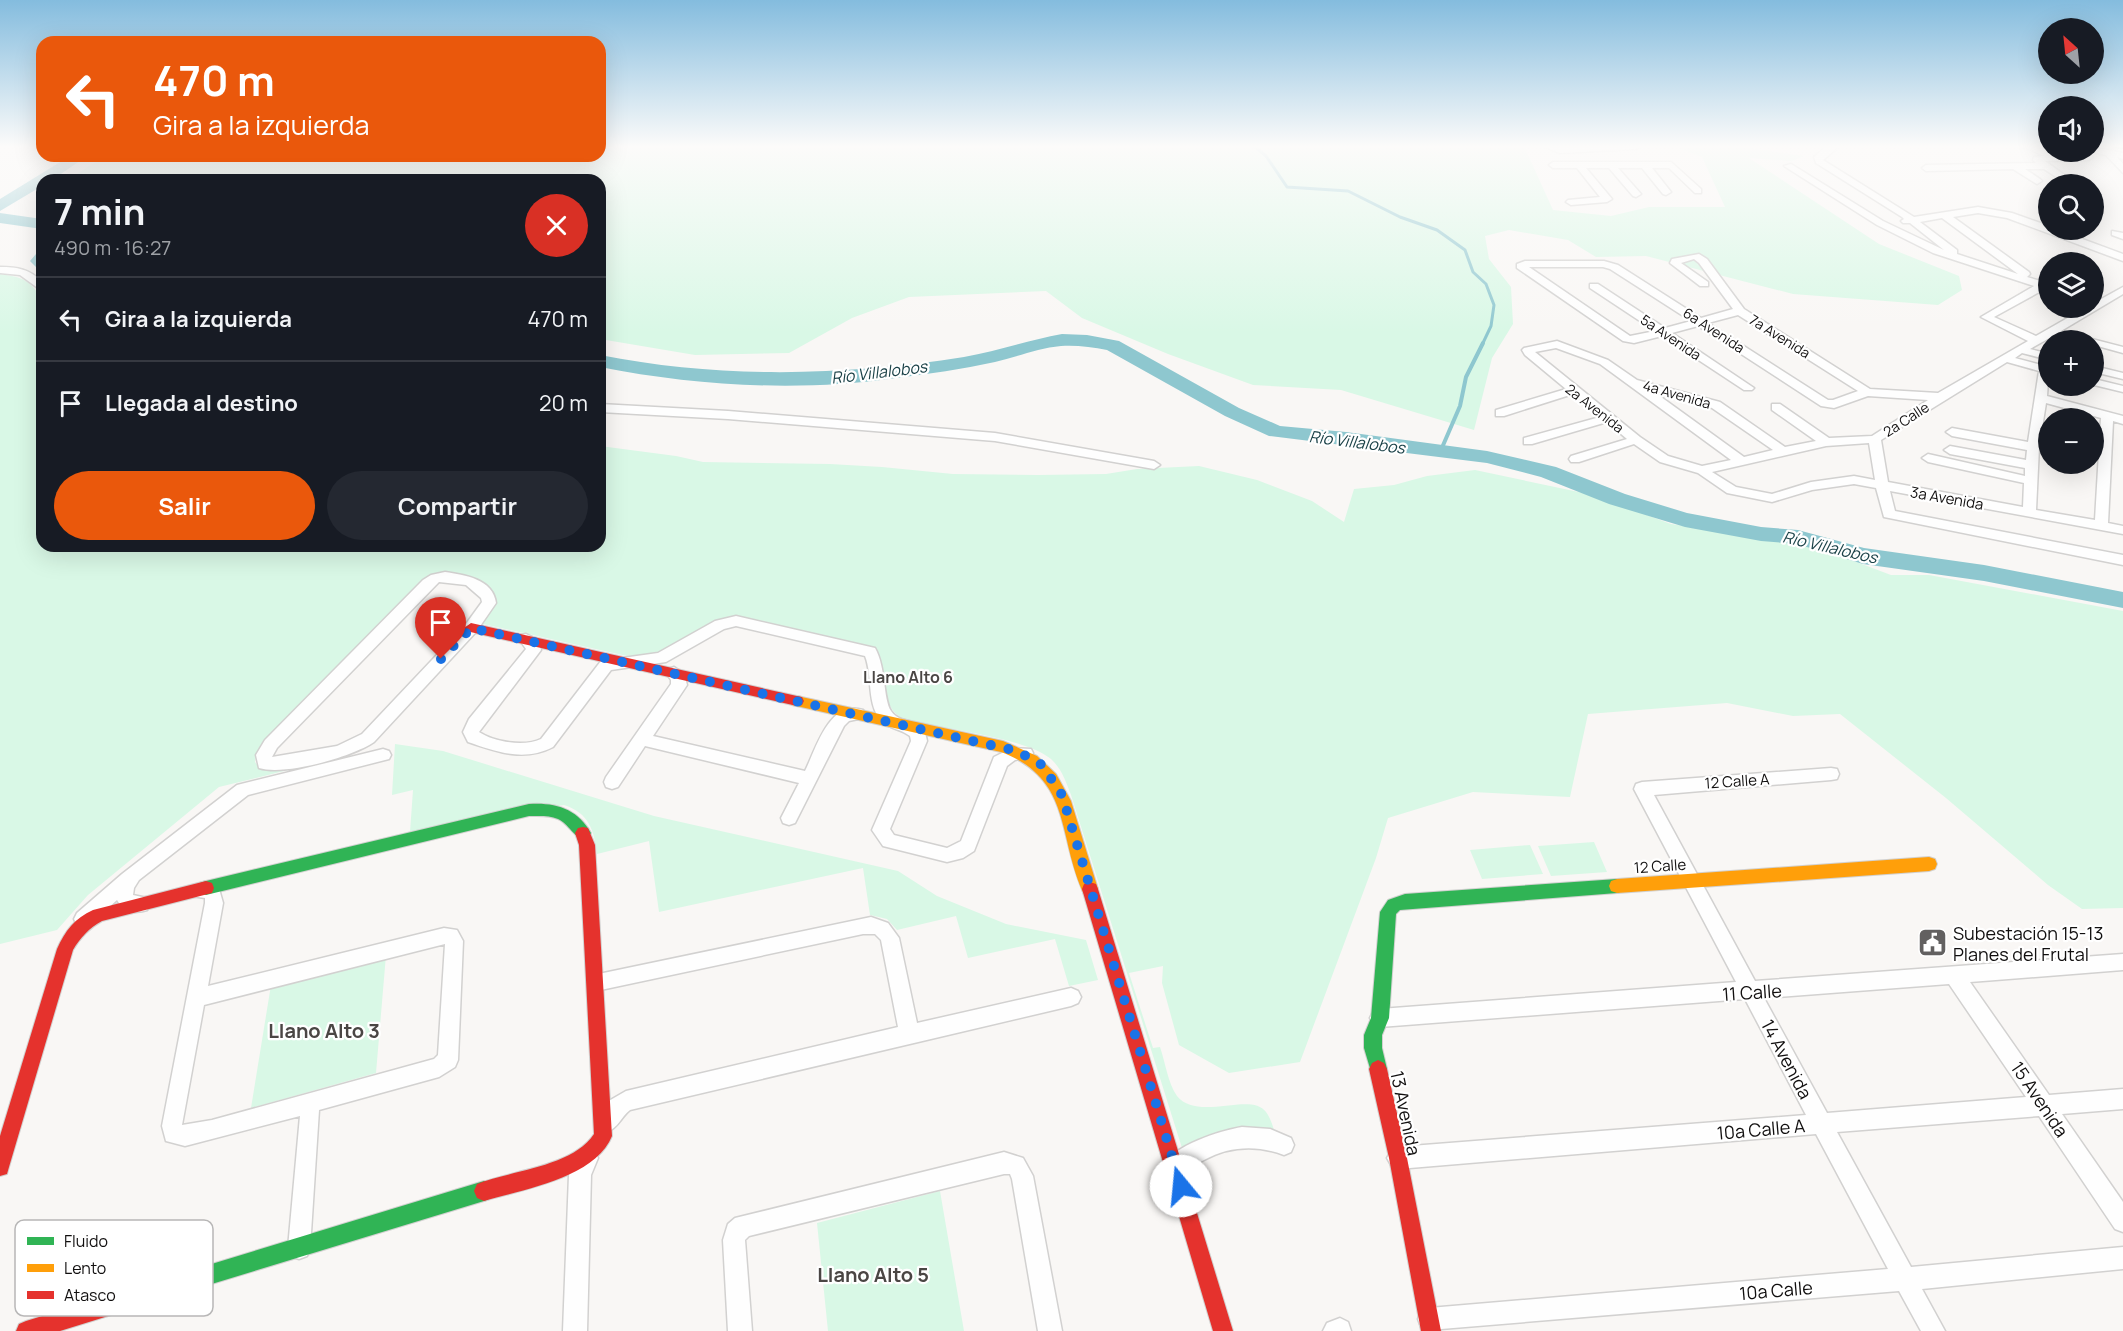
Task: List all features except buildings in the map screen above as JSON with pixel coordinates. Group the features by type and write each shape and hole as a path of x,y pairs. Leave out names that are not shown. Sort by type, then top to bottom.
{"street":[{"path":"1856,208 1880,223 1937,251 2037,283"},
{"path":"1892,208 1962,258"},
{"path":"1880,223 1978,210 2009,215 2038,224"},
{"path":"1944,215 2041,286 1986,317 2037,340"},
{"path":"2079,240 2123,258"},
{"name":"7a Avenida","path":"1704,284 1675,263 1678,260 1695,256 1708,264 1740,311 1867,392"},
{"name":"6a Avenida","path":"1665,332 1634,340 1624,338 1521,266 1525,264 1604,264 1614,267 1821,401 1834,404 1867,392"},
{"path":"0,270 24,271 31,274 36,280"},
{"name":"5a Avenida","path":"1594,286 1748,388"},
{"name":"2a Calle","path":"2055,330 2123,291"},
{"path":"1665,332 1740,311"},
{"name":"2a Calle","path":"1702,470 1782,450 1826,442 1875,439 1940,397 2037,340"},
{"name":"2a Avenida","path":"1631,381 1612,366 1562,345 1548,344 1530,348 1529,353 1572,391 1636,441 1664,459 1702,470"},
{"path":"2104,345 2123,350"},
{"path":"2022,350 2038,359"},
{"path":"2007,359 2038,364"},
{"path":"2104,371 2123,376"},
{"path":"1631,381 1740,460"},
{"name":"4a Avenida","path":"1631,381 1716,405 1782,450"},
{"path":"2104,384 2123,389"},
{"path":"1500,413 1572,391"},
{"path":"1867,392 1940,397"},
{"path":"2029,512 2032,447 2041,398 2123,420"},
{"path":"1776,407 1826,442"},
{"path":"606,408 728,415 995,437 1154,465"},
{"path":"2101,526 2107,415"},
{"path":"1528,441 1608,418"},
{"path":"1952,432 2032,447"},
{"path":"1875,439 1889,514 2123,560"},
{"path":"1575,459 1636,441"},
{"path":"1950,450 2032,465"},
{"path":"1928,458 2031,481"},
{"name":"3a Avenida","path":"1702,470 1732,490 1772,498 1811,486 1854,480 2123,530"},
{"path":"445,577 470,581 488,596 489,603 471,628 362,743 346,749 275,764 264,762 264,755 271,744 432,580 445,577"},
{"path":"526,639 533,644 534,650 475,723 471,732 474,738 525,750 540,747 547,743 603,667 615,662 629,663 667,656 720,625 736,621 863,648 873,657 883,712 888,718 918,733 919,741 881,830 889,841 940,853 951,854 966,849 1000,762 1012,754 1025,753"},
{"path":"471,628 1025,753 1042,765 1062,795 1223,1331"},
{"path":"612,782 679,685 679,678 674,673"},
{"path":"789,818 840,719 849,714 857,714"},
{"path":"641,739 809,779"},
{"path":"0,1167 65,949 76,928 100,903 133,875 243,790 383,755"},
{"name":"12 Calle A","path":"1643,788 1831,774"},
{"name":"14 Avenida","path":"1643,788 1933,1331"},
{"path":"76,928 94,916 519,812 552,809 573,819 586,839 604,1129 602,1140 582,1164 580,1175 575,1331"},
{"name":"12 Calle","path":"1394,905 1405,901 1929,864"},
{"path":"133,875 125,886 123,897 128,902 141,904"},
{"path":"191,891 210,891 213,894 214,903 196,998 172,1126 173,1134 195,1134 439,1067 448,1060 454,941 451,936 444,936 196,998"},
{"name":"13 Avenida","path":"1394,905 1388,912 1380,1018 1373,1035 1373,1048 1398,1158 1430,1325"},
{"path":"596,982 862,926 877,925 887,931 890,938 909,1034"},
{"name":"11 Calle","path":"1380,1018 1751,992 2123,962"},
{"name":"15 Avenida","path":"1955,976 2123,1221"},
{"path":"604,1129 614,1109 621,1103 1071,997"},
{"name":"10a Calle A","path":"1398,1158 2123,1099"},
{"path":"298,1105 308,1106 310,1115 298,1248"},
{"path":"1175,1166 1209,1146 1236,1138 1256,1136 1284,1145"},
{"path":"213,1274 572,1164 589,1155"},
{"path":"741,1331 734,1240 736,1232 743,1226 1010,1163 1020,1169 1022,1176 1050,1331"},
{"name":"10a Calle","path":"1430,1325 2123,1258"},
{"path":"26,1331 75,1316"}],"green space":[{"path":"606,208 1552,208 1611,216 1644,208 1825,208 1879,244 1959,276 1962,290 1938,305 1793,294 1646,256 1596,257 1568,240 1509,230 1485,236 1489,259 1511,287 1513,324 1492,358 1474,430 1341,390 1253,385 1168,354 1082,318 1046,291 909,297 852,318 789,353 695,355 606,340"},
{"path":"0,274 25,281 36,291 36,552 606,552 606,447 703,462 830,464 953,474 1106,474 1137,469 1199,466 1257,480 1312,501 1344,522 1354,489 1394,485 1427,476 1475,470 1593,495 1671,524 1811,545 1891,575 1929,575 2123,611 2123,908 2082,909 2048,885 1946,798 1840,714 1793,716 1727,703 1588,714 1570,797 1473,792 1388,818 1376,858 1300,1062 1229,1073 1179,1045 1162,983 1163,966 1129,973 1153,1048 1160,1047 1169,1079 1177,1096 1186,1103 1198,1107 1249,1104 1259,1106 1266,1112 1274,1130 1253,1129 1182,1148 1071,795 1055,763 1038,751 1001,739 900,717 892,710 888,701 880,661 877,653 870,646 732,616 720,620 666,652 636,658 483,624 481,622 495,602 495,597 476,579 445,573 256,756 255,762 261,770 288,770 219,787 88,895 57,930 0,944"},
{"path":"395,744 443,751 654,816 898,871 937,896 1006,924 1086,940 1098,980 1069,986 1055,939 968,958 956,916 897,930 887,919 870,915 863,868 659,912 649,841 597,854 592,830 585,818 564,805 410,832 413,790 392,795"},
{"path":"1594,842 1607,872 1551,876 1538,846"},
{"path":"1530,845 1543,874 1482,879 1470,850"},
{"path":"386,955 376,1073 251,1108 271,985"},
{"path":"940,1191 964,1331 828,1331 817,1223"}],"waterway":[{"path":"1382,208 1437,230 1465,250 1473,272 1486,284 1494,305 1491,326 1482,345"},
{"name":"Río Villalobos","path":"0,218 36,223"},
{"name":"Río Villalobos","path":"606,362 635,368 725,378 820,379 892,373 966,362 1010,353 1032,345 1062,340 1087,341 1112,345 1232,412 1276,432 1346,438 1487,457 1548,472 1617,499 1685,520 1761,534 1798,537 1863,556 1984,573 2123,600"},
{"path":"1441,450 1460,406 1466,377 1482,345"}],"traffic: fast":[{"path":"206,888 529,810 560,813 573,820 583,833"},
{"path":"1378,1069 1373,1048 1373,1035 1380,1018 1388,912 1394,905 1405,901 1617,886"},
{"path":"213,1274 484,1191"}],"traffic: slow":[{"path":"797,701 1003,747 1032,760 1051,778 1058,789 1090,889"},
{"path":"1617,886 1929,864"}],"traffic: jam":[{"path":"471,628 797,701"},
{"path":"484,1191 569,1164 596,1147 603,1136 587,845 583,833"},
{"path":"0,1167 65,949 75,933 99,915 206,888"},
{"path":"1090,889 1223,1331"},
{"path":"1378,1069 1398,1158 1431,1331"},
{"path":"26,1331 75,1316"}],"place":[{"name":"Subestación 15-13 Planes del Frutal","path":"1932,943"}],"district":[{"name":"Llano Alto 6","path":"908,677"},
{"name":"Llano Alto 3","path":"324,1030"},
{"name":"Llano Alto 5","path":"873,1274"}],"route":[{"path":"441,659 471,628 926,729 1025,753 1033,758 1050,774 1062,795 1181,1186"}]}
